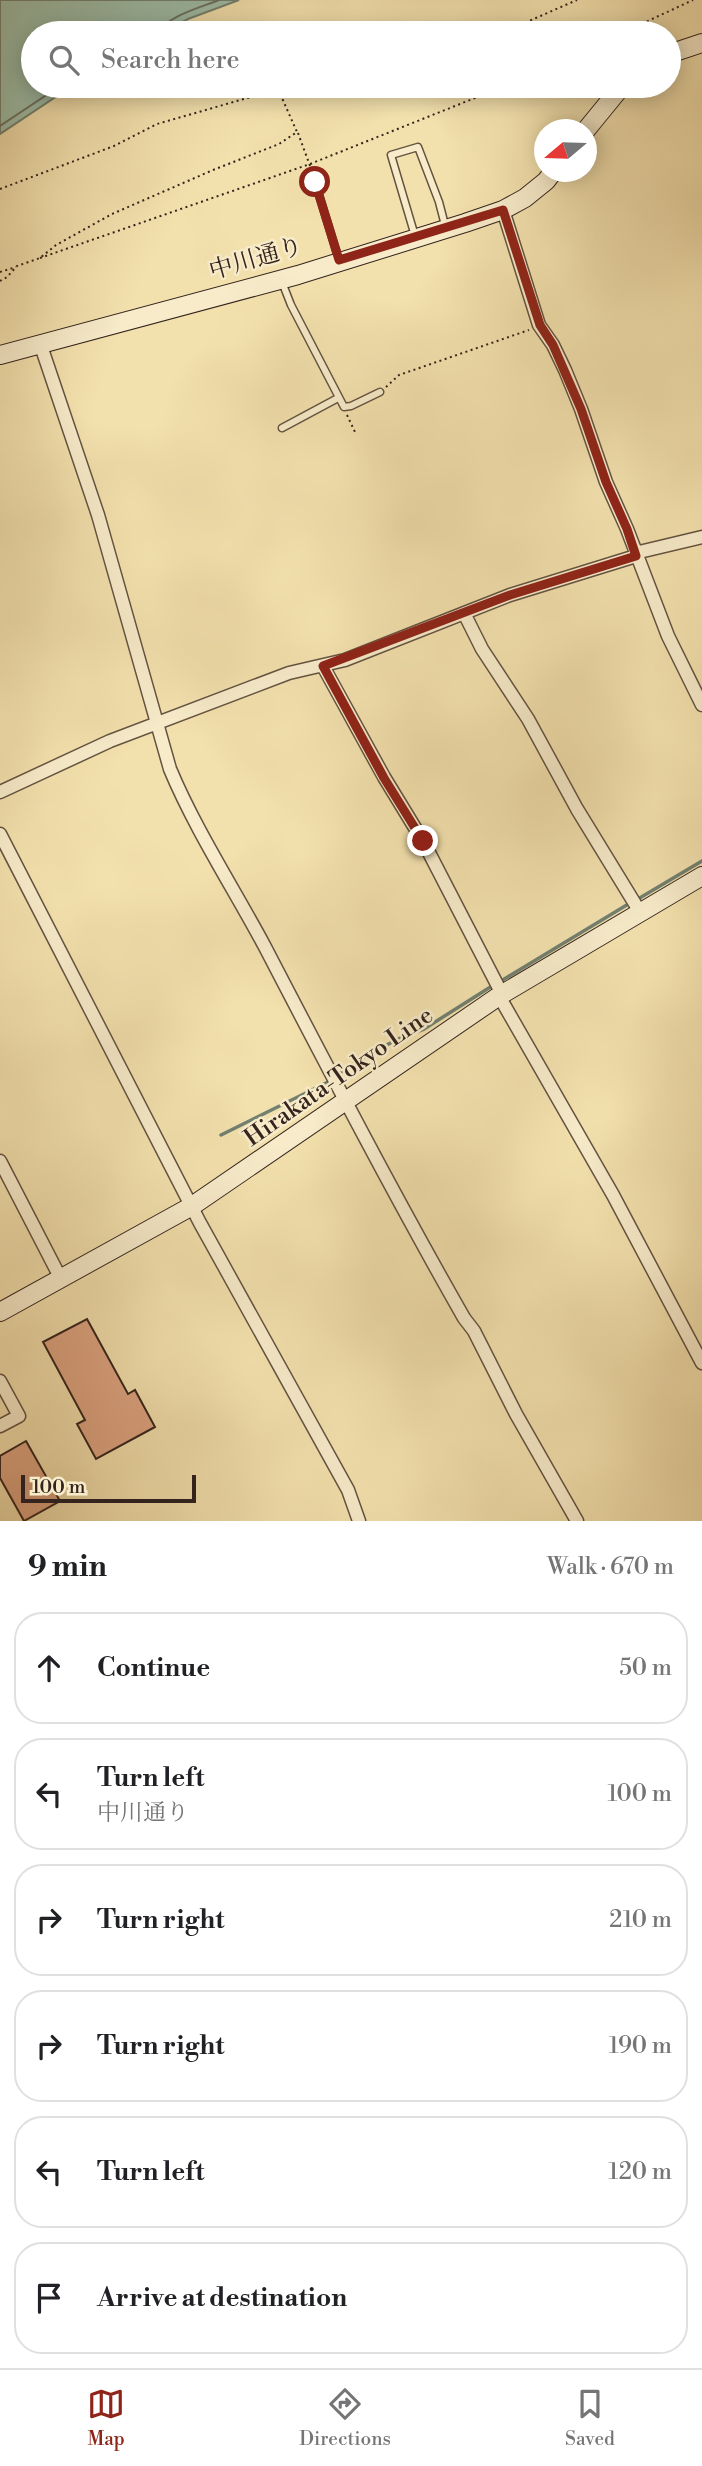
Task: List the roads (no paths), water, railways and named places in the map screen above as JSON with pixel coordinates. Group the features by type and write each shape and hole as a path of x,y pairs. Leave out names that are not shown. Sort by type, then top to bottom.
{"main road":[{"path":"681,50 702,43"},
{"path":"595,119 612,98"},
{"name":"中川通り","path":"0,355 281,279 446,229 503,210 534,192 544,182"},
{"name":"Hirakata-Tokyo Line","path":"0,1312 192,1206 501,995 702,876"}],"street":[{"path":"503,210 540,325 553,345 577,399 606,482 677,658 702,705"},
{"path":"40,343 98,515 170,769 179,790 417,1236 474,1331 516,1414 577,1521"},
{"path":"0,792 41,771 157,723 289,673 323,666 510,595 636,554 702,537"},
{"path":"464,613 482,649 528,719 577,809 640,912"},
{"path":"323,666 384,778 423,841 501,995 613,1195 702,1363"},
{"path":"0,834 6,859 348,1490 359,1521"},
{"path":"0,1161 61,1279"},
{"path":"0,1381 19,1416 0,1426"}],"lane":[{"path":"416,237 391,155 418,147 439,202 446,229"},
{"path":"315,182 339,260"},
{"path":"281,279 291,306 344,407 380,392"},
{"path":"282,428 338,398"}],"water":[{"path":"0,0 239,0 184,21 21,21 21,98 54,98 0,134"}],"waterway":[{"path":"638,899 702,861"},
{"path":"501,981 630,903"},
{"path":"338,1074 396,1040 424,1029 492,986"},
{"path":"221,1135 332,1080"}]}
